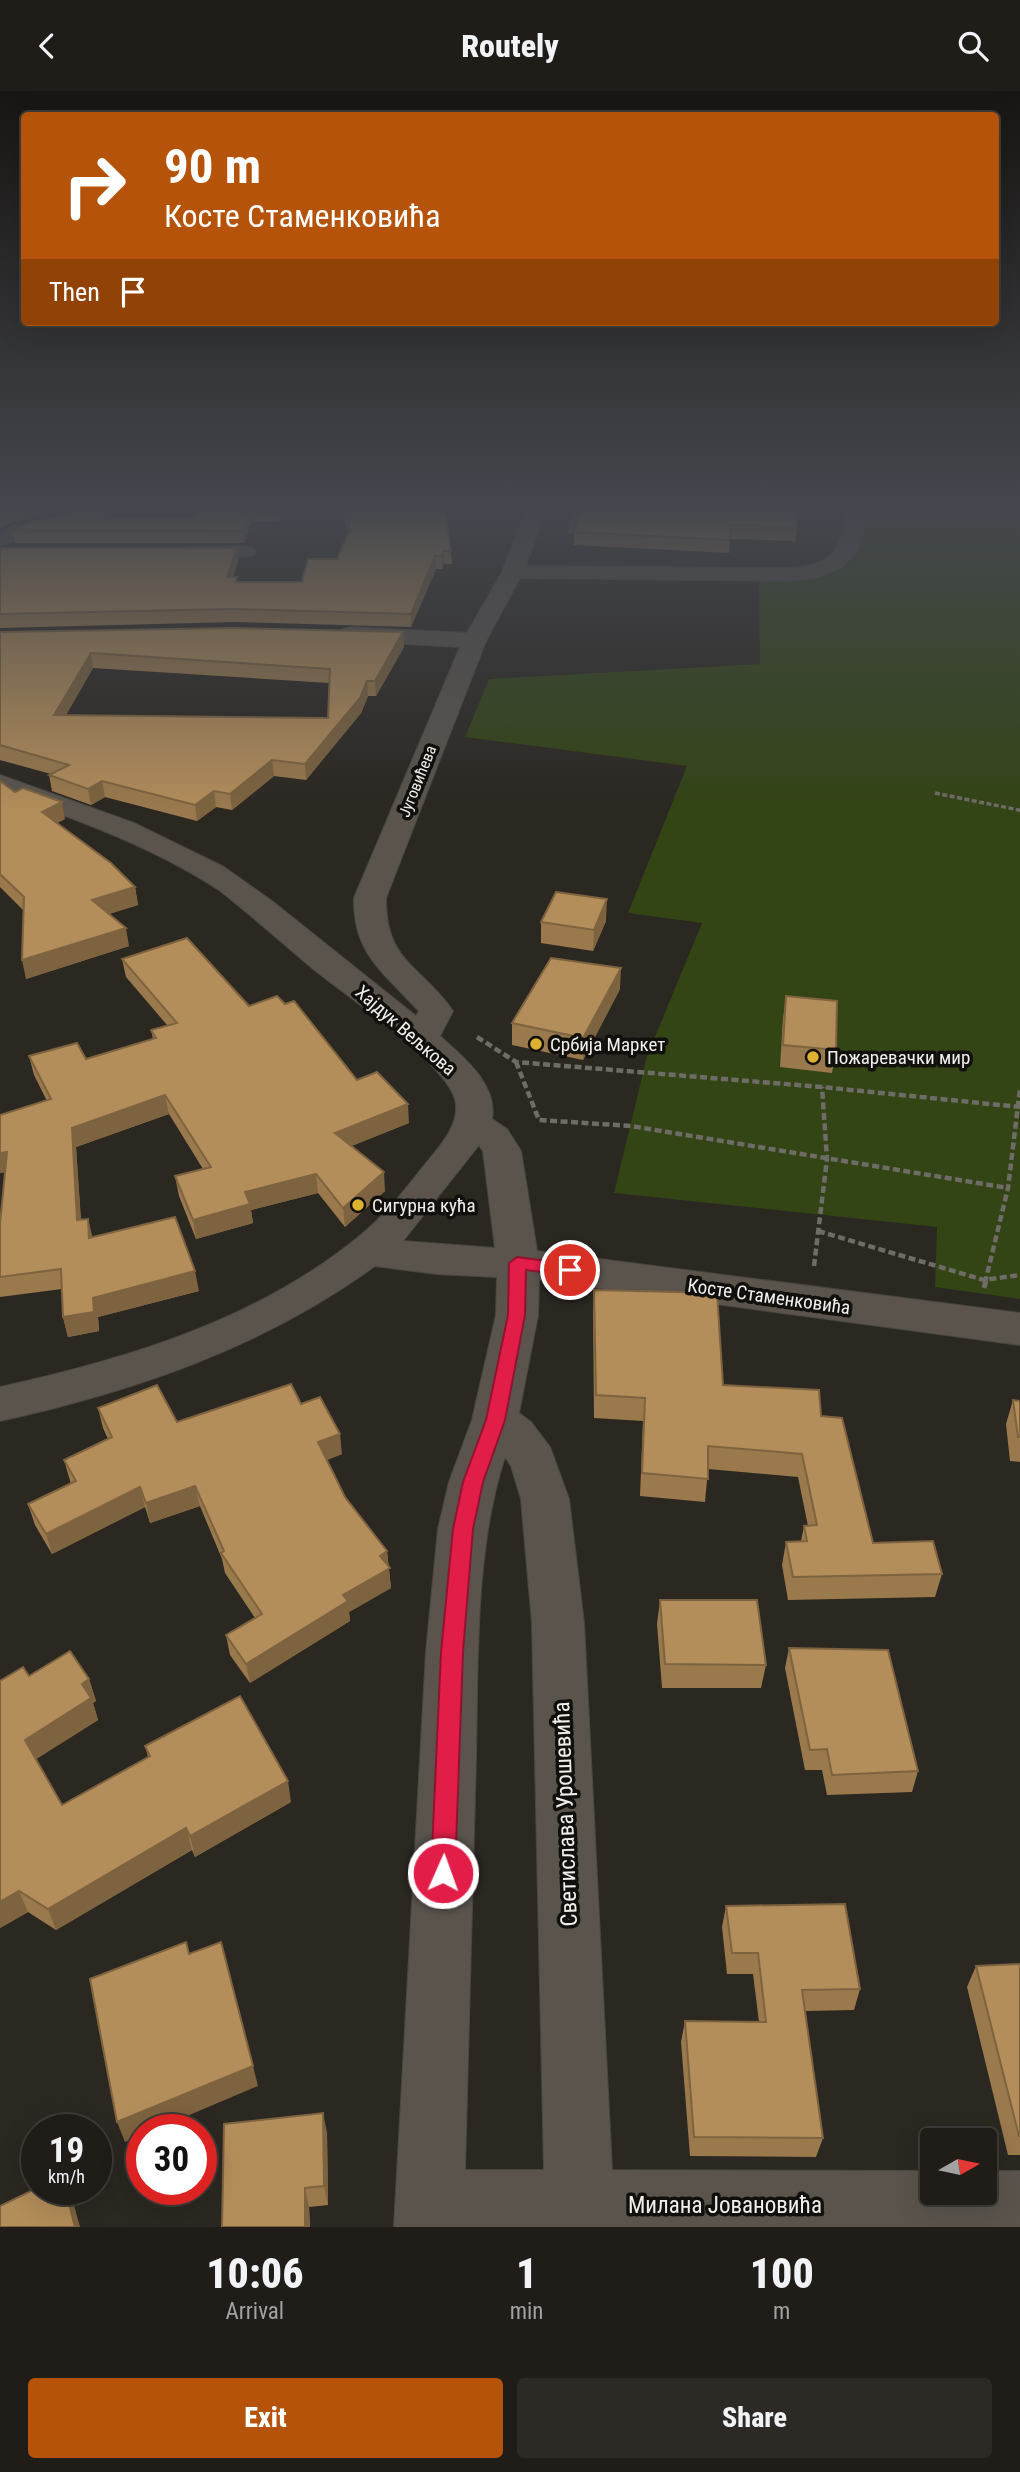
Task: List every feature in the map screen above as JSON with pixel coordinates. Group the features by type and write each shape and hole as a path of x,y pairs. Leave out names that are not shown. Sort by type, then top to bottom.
{"street":[{"name":"Југовићева","path":"426,1023 428,999 393,965 371,929 370,898 474,641 491,612"},
{"path":"332,633 474,641"},
{"name":"Хајдук Вељкова","path":"0,783 76,809 198,865 426,1023 472,1092 475,1107 472,1123"},
{"path":"0,1404 43,1395 163,1360 266,1317 368,1251 403,1217 444,1166 472,1123 494,1137 502,1151 517,1263 517,1315 495,1420 473,1482 463,1529 452,1652 430,2216"},
{"name":"Косте Стаменковића","path":"368,1251 436,1260 517,1263 1002,1327"},
{"name":"Светислава Урошевића","path":"495,1420 515,1435 533,1460 545,1499 558,1623 579,2216"},
{"name":"Милана Јовановића","path":"430,2216 579,2216 1020,2205"}],"path":[{"path":"935,793 1018,810 1020,813"},
{"path":"426,1023 516,1062 822,1087 1019,1107"},
{"path":"516,1062 539,1120 631,1126 1008,1188"},
{"path":"809,1301 827,1159 822,1087"},
{"path":"1002,1327 984,1280 1008,1188 1020,1089"},
{"path":"818,1231 984,1280 1020,1275"}],"green space":[{"path":"759,612 1020,612 1020,1299 935,1287 937,1227 614,1193 647,1056 702,923 628,913 687,766 465,737 489,679 760,664"}],"building":[{"path":"0,612 108,612 0,614"},
{"path":"328,612 412,612 411,614"},
{"path":"232,628 403,632 375,681 367,681 360,698 305,764 272,760 230,794 214,791 195,805 102,781 88,789 49,775 69,765 0,745 0,632","holes":["91,653 330,669 328,718 54,715"]},
{"path":"0,781 15,792 23,788 62,802 42,812 111,863 135,887 92,900 126,928 22,960 24,897 0,874"},
{"path":"556,892 607,899 594,930 541,922"},
{"path":"187,938 249,1006 277,996 285,1004 294,1001 357,1080 377,1072 408,1104 335,1133 384,1172 343,1208 316,1174 245,1192 250,1204 193,1220 175,1176 211,1167 165,1095 72,1128 77,1220 88,1219 89,1238 175,1217 195,1271 93,1298 94,1312 63,1317 61,1269 0,1277 0,1224 7,1152 0,1153 0,1115 51,1099 29,1056 77,1043 86,1059 156,1038 151,1030 177,1023 122,959"},
{"path":"551,958 621,968 583,1038 512,1023"},
{"path":"786,996 837,1001 836,1050 783,1045"},
{"path":"594,1290 717,1293 723,1385 819,1390 821,1416 842,1418 873,1543 933,1541 942,1574 793,1577 786,1542 807,1541 804,1526 817,1525 802,1454 708,1446 708,1479 642,1473 645,1398 596,1395"},
{"path":"291,1384 301,1404 320,1397 340,1434 318,1442 345,1497 387,1551 380,1556 390,1568 343,1595 348,1601 246,1664 226,1635 262,1614 221,1553 224,1551 195,1486 146,1503 140,1487 46,1534 28,1504 76,1481 64,1460 112,1437 98,1408 157,1385 177,1422"},
{"path":"1013,1400 1020,1401 1020,1437 1018,1437"},
{"path":"660,1600 757,1600 766,1665 665,1664"},
{"path":"789,1648 888,1650 918,1771 832,1775 827,1749 810,1750"},
{"path":"70,1651 89,1679 82,1684 91,1698 25,1740 62,1805 150,1756 145,1746 240,1696 288,1781 190,1836 186,1828 48,1909 19,1891 0,1902 0,1681 23,1667 29,1676"},
{"path":"845,1904 860,1989 802,1990 823,2138 694,2137 685,2021 766,2022 758,1953 732,1953 726,1906"},
{"path":"186,1942 189,1954 221,1942 253,2066 136,2114 126,2114 126,2118 117,2122 90,1979"},
{"path":"1020,1964 1020,2136 1019,2136 976,1966"},
{"path":"323,2113 324,2186 305,2188 305,2227 222,2227 224,2124"},
{"path":"21,2196 21,2205 69,2205 75,2227 0,2227 0,2206"}],"place":[{"name":"Србија Маркет","path":"536,1044"},
{"name":"Пожаревачки мир","path":"813,1057"},
{"name":"Сигурна кућа","path":"358,1205"}],"route":[{"path":"443,1873 452,1652 463,1529 473,1482 495,1420 517,1315 517,1263 570,1270"}]}
